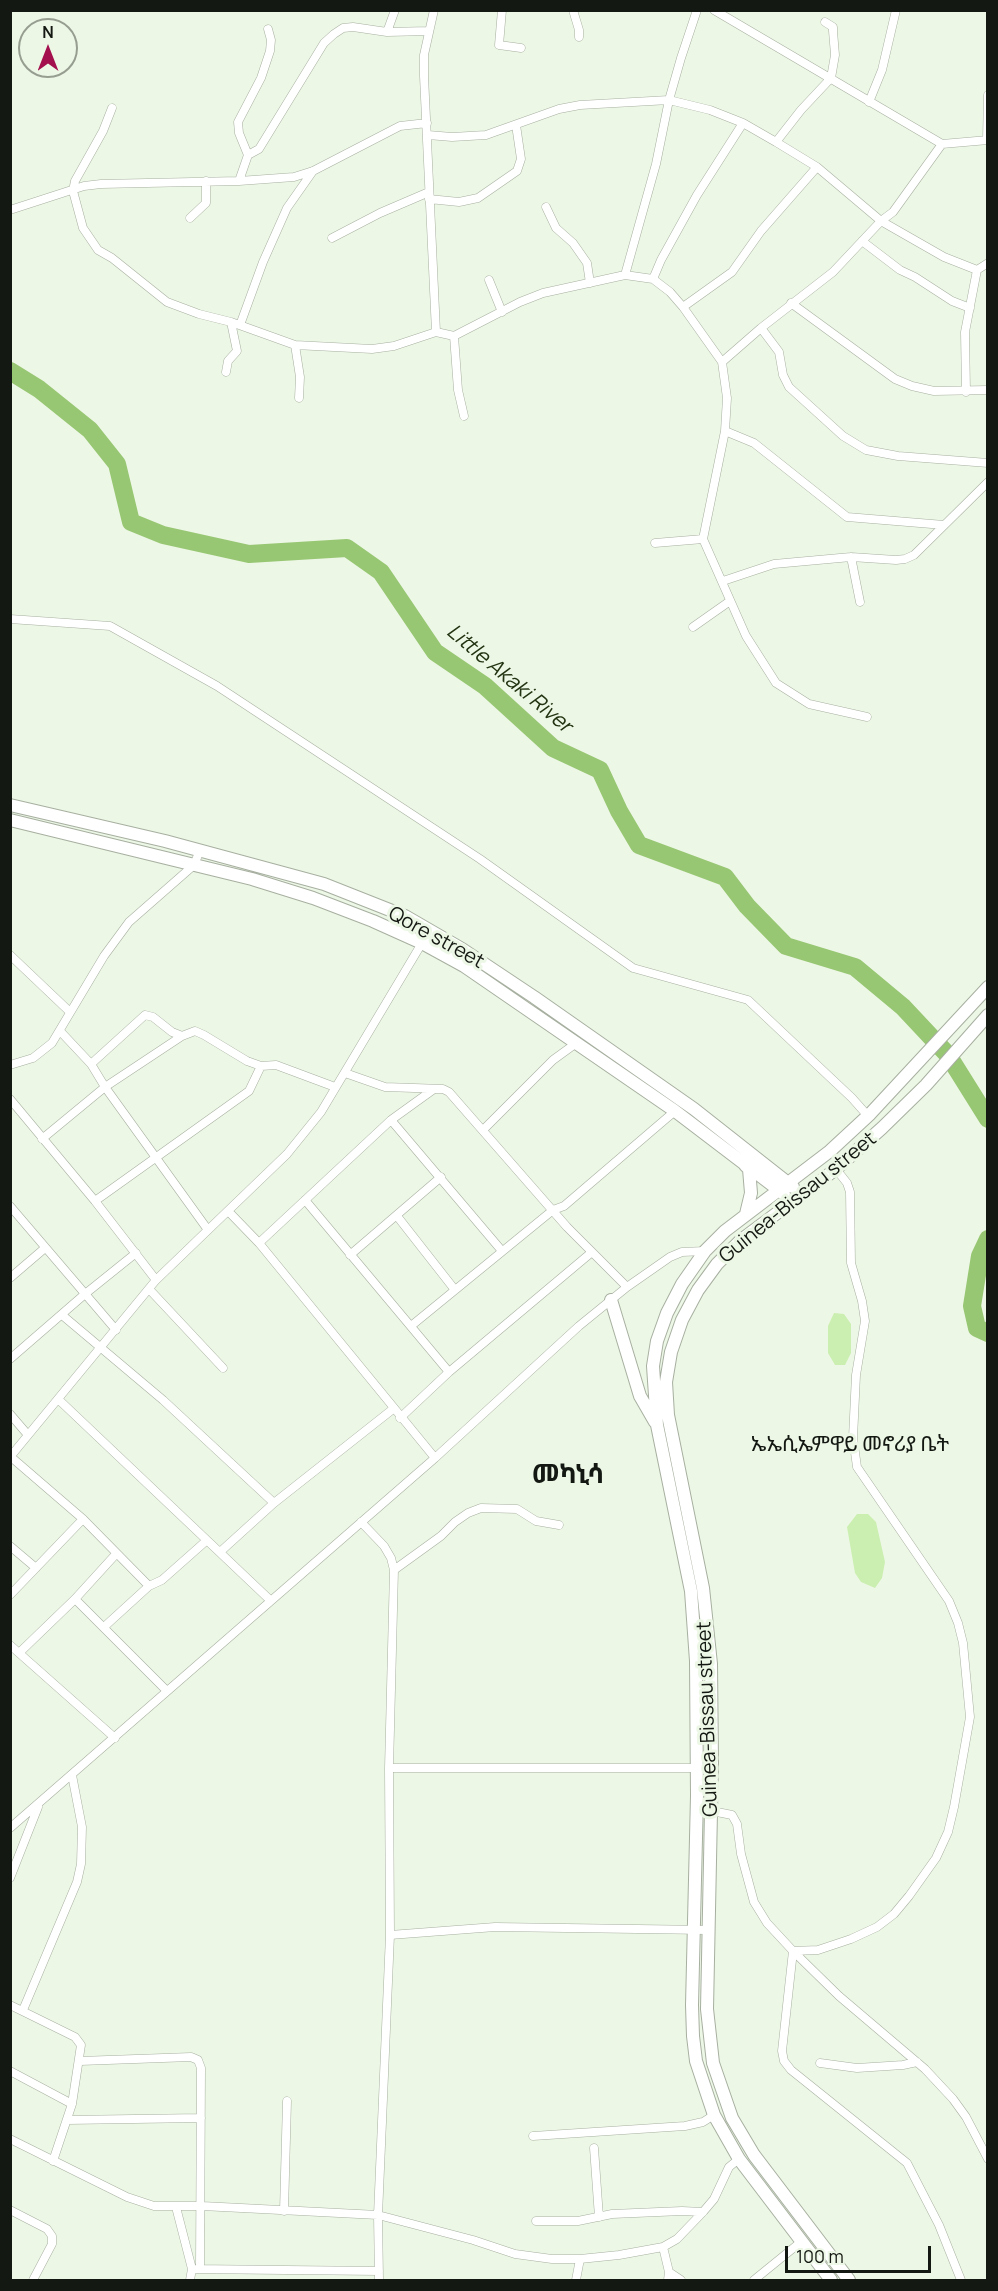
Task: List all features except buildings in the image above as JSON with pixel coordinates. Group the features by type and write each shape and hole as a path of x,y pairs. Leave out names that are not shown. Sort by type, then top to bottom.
{"main road":[{"name":"Qore street","path":"10,805 200,850 324,884 405,916 534,997 694,1109 761,1162 784,1187"},
{"name":"Qore street","path":"10,820 194,865 312,898 373,921 422,943 464,966 798,1198"},
{"path":"831,2280 739,2159 714,2115 700,2075 693,2036 697,1768 696,1661 691,1591 657,1425 653,1366 657,1341 667,1313 682,1284 705,1251 746,1214 831,1151 910,1072 987,987"},
{"name":"Guinea-Bissau street","path":"849,2280 754,2155 728,2107 717,2078 708,2031 708,1930 712,1811 709,1641 703,1588 668,1415 666,1382 671,1352 682,1320 698,1290 717,1264 741,1240 836,1169 882,1128 926,1085 987,1015"},
{"path":"741,1160 748,1169 751,1193 746,1214"},
{"path":"761,1162 788,1173 808,1168"},
{"path":"611,1300 640,1396 657,1425"}],"street":[{"path":"387,32 395,10"},
{"path":"434,10 424,54 436,332"},
{"path":"502,10 500,45 521,48"},
{"path":"573,10 579,37"},
{"path":"625,275 656,164 669,100 697,10"},
{"path":"714,10 942,144 987,140 987,95"},
{"path":"869,102 882,70 896,10"},
{"path":"776,142 801,110 831,78 835,55 833,31 832,27 825,22"},
{"path":"248,155 259,149 324,43 343,28 353,27 387,32 429,31"},
{"path":"239,181 248,155 239,133 238,122 261,78 270,51 271,40 268,29"},
{"path":"428,135 452,137 486,135 559,109 580,105 669,100 711,110 743,123 817,168 881,220 944,257 976,270"},
{"path":"112,108 97,144 75,181 73,191 83,228 98,250 112,258 167,302 199,314 231,322 295,345 372,349 394,346 436,332 454,336 520,302 543,293 625,275 653,279 670,292 684,307 722,362 727,398 725,431 703,539 746,636 776,683 809,704 867,717"},
{"path":"13,209 84,186 101,184 239,181 294,177 313,171 400,126 427,123"},
{"path":"653,279 697,195 743,123"},
{"path":"332,238 380,213 429,195 459,202 478,198 518,171 521,159 516,125"},
{"path":"722,362 760,328 833,272 881,220 893,212 942,144"},
{"path":"684,307 732,272 761,231 817,168"},
{"path":"240,325 263,262 287,208 313,171"},
{"path":"190,218 206,203 206,181"},
{"path":"546,207 556,228 573,243 587,263 590,283"},
{"path":"862,241 900,270 952,301 970,308"},
{"path":"966,392 966,332 976,270 987,262"},
{"path":"489,280 502,312"},
{"path":"792,303 895,379 934,391 987,390"},
{"path":"226,372 228,361 237,351 231,322"},
{"path":"760,328 779,352 783,375 789,387 843,436 866,450 898,456 987,463"},
{"path":"454,336 458,390 464,416"},
{"path":"295,345 300,377 299,398"},
{"path":"725,431 754,443 847,517 944,525"},
{"path":"723,581 774,564 851,557 905,559 914,555 987,482"},
{"path":"655,543 703,539"},
{"path":"851,557 860,602"},
{"path":"693,627 730,601"},
{"path":"10,619 110,626 217,686 480,859 633,968 748,1000 852,1098 868,1116"},
{"path":"10,1065 33,1058 52,1043 104,956 129,922 194,865 200,850"},
{"path":"149,1586 83,1519 11,1457 156,1280 287,1154 321,1112 422,943 434,933"},
{"path":"11,955 70,1012"},
{"path":"91,1064 145,1016 153,1017 172,1032 182,1036"},
{"path":"60,1031 91,1064 105,1087 208,1230"},
{"path":"42,1139 105,1087 182,1036 195,1031 230,1052 261,1066 276,1065 335,1087"},
{"path":"484,1129 553,1060 575,1044"},
{"path":"95,1201 249,1091 261,1066"},
{"path":"345,1073 385,1088 442,1089 449,1092 553,1210 627,1287"},
{"path":"259,1243 392,1120 434,1089"},
{"path":"10,1099 95,1201 156,1280"},
{"path":"411,1326 553,1210 564,1206 675,1111"},
{"path":"392,1120 502,1251"},
{"path":"793,1952 818,1950 851,1940 894,1914 909,1896 936,1858 948,1832 970,1717 963,1643 949,1601 856,1467 853,1438 856,1375 865,1321 862,1300 851,1263 850,1192 847,1183 836,1169"},
{"path":"350,1255 441,1177"},
{"path":"305,1200 449,1372"},
{"path":"11,1208 117,1330"},
{"path":"229,1212 259,1243 435,1458"},
{"path":"397,1216 455,1290"},
{"path":"10,1278 45,1248"},
{"path":"400,1418 449,1372 592,1251"},
{"path":"10,1828 435,1458 579,1326 627,1287 670,1257 682,1252 705,1251"},
{"path":"10,1359 136,1253"},
{"path":"149,1289 223,1368"},
{"path":"62,1314 163,1400 274,1503"},
{"path":"58,1399 270,1600"},
{"path":"220,1552 274,1503 393,1408"},
{"path":"10,1414 28,1435"},
{"path":"394,1570 441,1536 455,1522 481,1508 517,1509 536,1521 559,1525"},
{"path":"10,1595 83,1519"},
{"path":"361,1522 384,1546 391,1558 394,1570 389,1768 390,1935 378,2215 379,2280"},
{"path":"104,1627 149,1586 162,1580 206,1541"},
{"path":"10,1546 36,1568"},
{"path":"19,1653 75,1599 116,1554"},
{"path":"75,1599 167,1691"},
{"path":"10,1645 115,1738"},
{"path":"389,1768 697,1768"},
{"path":"22,2010 77,1882 81,1864 82,1827 72,1775"},
{"path":"10,1878 38,1806"},
{"path":"712,1811 732,1815 754,1902 767,1923 793,1952 839,1995 917,2062 960,2108 987,2159"},
{"path":"390,1935 495,1927 708,1930"},
{"path":"793,1952 782,2051 784,2061 790,2070 907,2163 939,2225 961,2280"},
{"path":"10,2005 75,2037 81,2045 72,2104 52,2161"},
{"path":"80,2061 191,2057 198,2060 201,2068 202,2206 196,2269 190,2280"},
{"path":"820,2063 857,2068 917,2062"},
{"path":"10,2072 72,2104"},
{"path":"284,2211 287,2101"},
{"path":"533,2136 685,2127 703,2122 714,2115"},
{"path":"67,2120 201,2118"},
{"path":"10,2139 127,2197 154,2206 202,2206 378,2215 473,2240 515,2254 552,2259 580,2259 663,2247 677,2239 703,2212 714,2199 729,2167 739,2159"},
{"path":"594,2148 599,2217"},
{"path":"176,2207 196,2269"},
{"path":"10,2210 47,2229 52,2236 52,2244 33,2280"},
{"path":"536,2221 578,2221 635,2213 703,2212"},
{"path":"754,2280 802,2241"},
{"path":"663,2247 669,2276 681,2280"},
{"path":"576,2280 580,2259"},
{"path":"196,2269 379,2271"}],"green space":[{"path":"834,1313 844,1314 851,1324 851,1353 845,1365 835,1365 828,1353 828,1326"},
{"path":"857,1514 868,1514 876,1522 885,1562 882,1578 875,1588 861,1582 855,1573 847,1527"}],"waterway":[{"name":"Little Akaki River","path":"10,371 39,389 90,430 117,464 131,522 163,535 249,554 347,548 381,572 435,652 485,686 553,748 600,770 619,811 639,845 725,877 747,906 786,946 855,967 903,1007 948,1055 988,1119"},
{"name":"Little Akaki River","path":"988,1239 980,1256 972,1306 977,1328 988,1333"}],"district":[{"name":"ኤኤሲኤምዋይ መኖሪያ ቤት","path":"850,1445"},
{"name":"መካኒሳ","path":"568,1476"}]}
